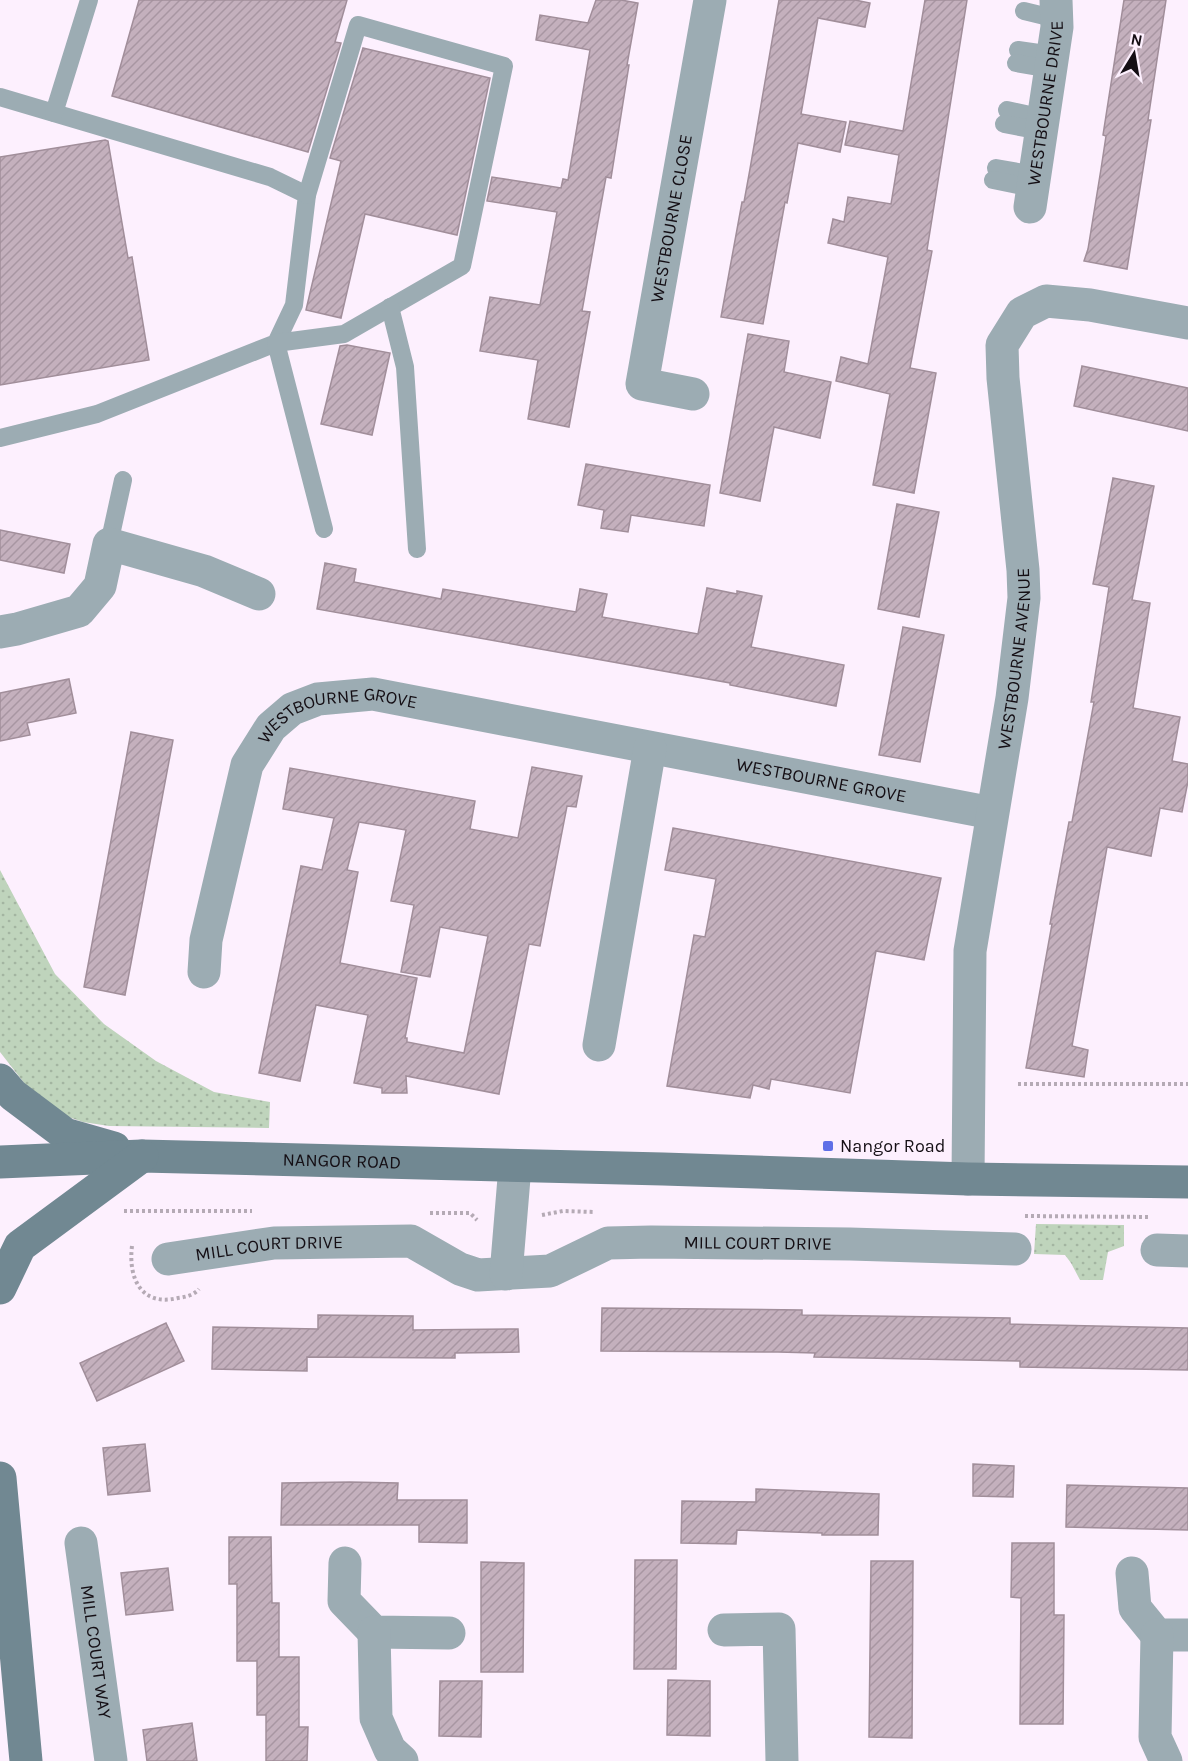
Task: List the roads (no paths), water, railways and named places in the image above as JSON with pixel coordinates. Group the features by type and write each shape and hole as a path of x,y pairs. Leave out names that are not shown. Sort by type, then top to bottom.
{"main road":[{"path":"0,1080 13,1095 65,1134 142,1156"},
{"name":"NANGOR ROAD","path":"0,1162 142,1156 663,1168 968,1179 1188,1182"},
{"path":"0,1288 20,1246 142,1156"},
{"path":"0,1478 26,1761"}],"street":[{"name":"WESTBOURNE CLOSE","path":"693,394 642,384 710,0"},
{"name":"WESTBOURNE DRIVE","path":"1032,190 1052,62 1056,9"},
{"name":"WESTBOURNE AVENUE","path":"968,1179 970,951 1012,698 1024,598 1003,378 1002,345 1022,313 1046,301 1090,305 1188,323"},
{"path":"0,632 79,611 100,586 109,544 204,571 259,594"},
{"name":"WESTBOURNE GROVE","path":"204,972 206,940 247,765 271,727 292,709 318,699 373,694 992,813"},
{"path":"599,1045 650,748"},
{"path":"506,1274 515,1166"},
{"name":"MILL COURT DRIVE","path":"168,1259 274,1243 411,1241 460,1269 478,1275 550,1271 608,1243 840,1244 1015,1249"},
{"name":"MILL COURT WAY","path":"81,1543 111,1761"},
{"path":"345,1563 344,1601 374,1632 376,1718 390,1750 402,1761"},
{"path":"1132,1573 1135,1608 1173,1635 1155,1737 1166,1761"},
{"path":"724,1630 779,1629 782,1761"},
{"path":"374,1632 449,1633"}],"lane":[{"path":"54,113 89,0"},
{"path":"1024,10 1056,9"},
{"path":"0,438 96,414 276,343 344,334 462,266 504,66 358,25 307,195 294,305 276,343 324,529"},
{"path":"1017,57 1052,62"},
{"path":"0,97 270,177 307,195"},
{"path":"1005,117 1042,125"},
{"path":"994,174 1032,190"},
{"path":"390,307 405,367 417,549"},
{"path":"109,544 123,480"}],"place":[{"name":"Nangor Road","path":"828,1146"}]}
